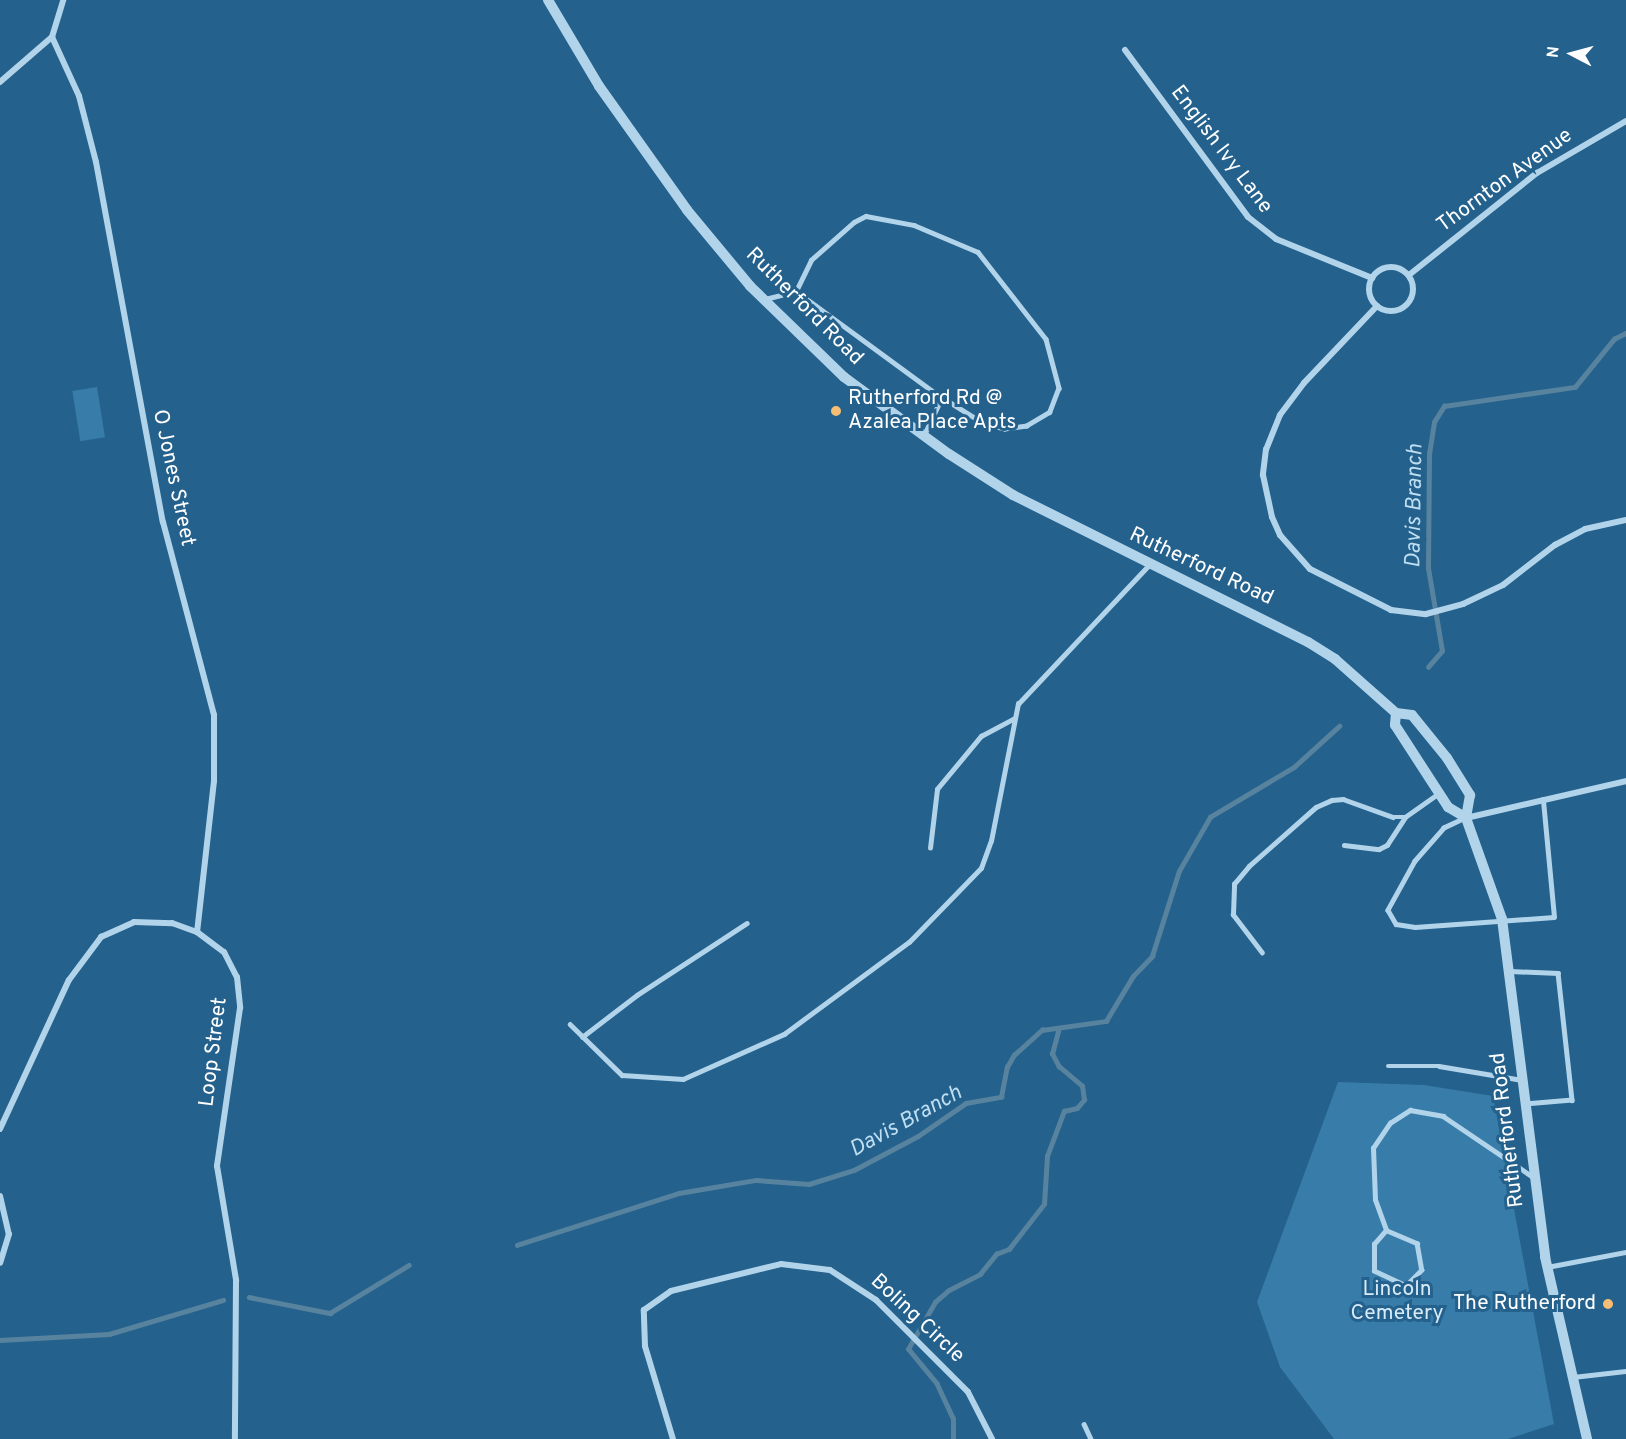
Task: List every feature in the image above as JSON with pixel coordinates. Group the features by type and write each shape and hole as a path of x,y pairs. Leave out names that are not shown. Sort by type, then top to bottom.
{"street":[{"path":"0,82 52,37 63,0"},
{"name":"Rutherford Road","path":"548,0 643,152 764,300 844,376 924,436 1013,495 1149,565 1262,616 1335,659 1396,713 1412,715 1447,758 1470,795 1466,818 1502,919 1533,1177 1547,1267 1587,1439"},
{"name":"O Jones Street","path":"52,37 79,96 96,162 163,522 214,715 214,781 197,932"},
{"name":"English Ivy Lane","path":"1125,51 1248,217 1276,239 1372,278"},
{"name":"Thornton Avenue","path":"1409,274 1537,173 1626,121"},
{"path":"1386,267 1399,268 1409,274 1414,288 1404,307 1390,311 1377,306 1370,293 1372,278 1386,267"},
{"path":"1377,306 1304,383 1280,415 1265,456 1266,497 1280,535 1310,569 1391,610 1426,614 1448,610 1503,585 1555,545 1585,529 1626,520"},
{"path":"1396,713 1395,725 1448,807 1466,818 1626,781"},
{"name":"Loop Street","path":"0,1129 69,980 96,942 134,922 172,923 197,932 224,952 238,985 238,1026 217,1166 236,1280 235,1439"},
{"path":"0,1197 9,1234 0,1263"},
{"name":"Boling Circle","path":"673,1439 642,1330 644,1310 671,1290 757,1268 808,1265 830,1270 855,1284 917,1342 968,1392 992,1439"}],"lane":[{"path":"764,300 796,291 811,260 854,222 866,216 914,225 978,252 1046,339 1059,388 1050,412 1027,426 1005,429 984,424 942,398 796,291"},
{"path":"924,436 942,398"},
{"path":"570,1024 622,1075 682,1079 784,1034 909,942 981,868 991,841 1018,704 1149,565"},
{"path":"930,848 937,789 981,736 1015,718"},
{"path":"1344,845 1378,849 1387,845 1405,817 1439,793"},
{"path":"1262,953 1233,915 1234,884 1249,866 1316,807 1332,800 1343,800 1394,817 1405,817"},
{"path":"1466,818 1444,828 1415,861 1388,910 1391,919 1396,924 1415,927 1554,917 1543,800"},
{"path":"582,1037 637,995 747,923"},
{"path":"1510,972 1558,973 1572,1100 1525,1104"},
{"path":"1388,1066 1439,1066 1523,1080"},
{"path":"1386,1230 1374,1244 1374,1271 1406,1286 1422,1270 1417,1244 1386,1230 1375,1200 1373,1149 1390,1123 1410,1110 1443,1116 1533,1177"},
{"path":"1547,1267 1626,1252"},
{"path":"1573,1377 1626,1371"},
{"path":"1084,1424 1091,1439"}],"green space":[{"path":"97,387 105,437 80,441 72,391"},
{"name":"Lincoln Cemetery","path":"1338,1082 1424,1085 1493,1096 1554,1424 1508,1439 1334,1439 1280,1367 1257,1302"}],"waterway":[{"name":"Davis Branch","path":"1428,667 1442,651 1428,568 1429,454 1434,422 1444,406 1575,387 1614,339 1626,333"},
{"name":"Davis Branch","path":"517,1245 679,1193 756,1180 809,1184 854,1170 918,1136 966,1103 1001,1097 1007,1067 1014,1055 1042,1030 1106,1021 1133,976 1152,956 1179,871 1210,817 1294,767 1339,726"},
{"path":"953,1439 953,1419 937,1384 908,1349 935,1302 949,1290 980,1274 996,1254 1009,1249 1044,1204 1047,1156 1064,1111 1077,1108 1084,1100 1082,1086 1059,1067 1052,1054 1058,1031"},
{"name":"Davis Branch","path":"249,1297 330,1313 409,1265"},
{"name":"Davis Branch","path":"0,1340 109,1334 223,1300"}],"place":[{"name":"Rutherford Rd @ Azalea Place Apts","path":"836,411"},
{"name":"The Rutherford","path":"1608,1304"}]}
